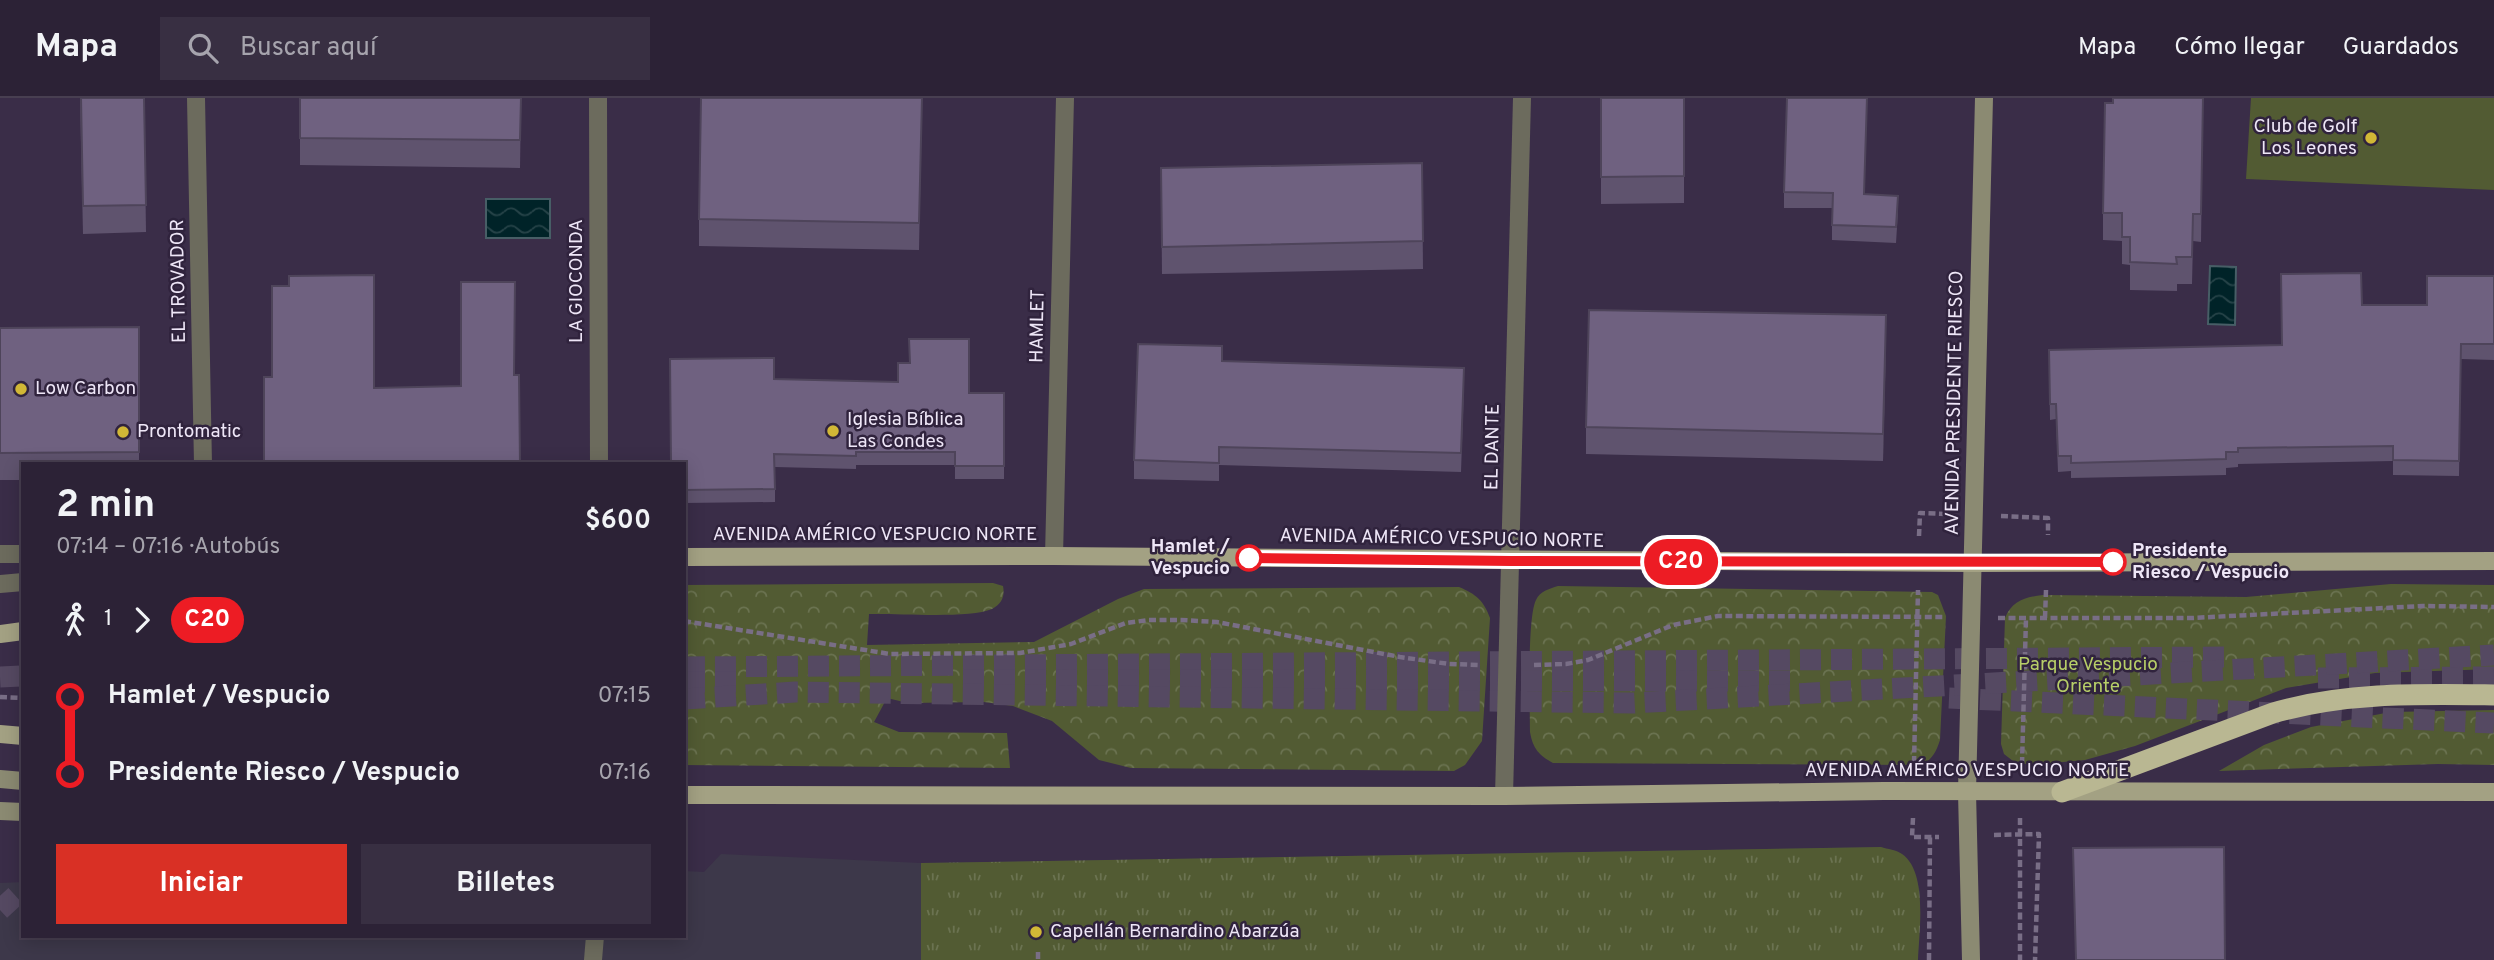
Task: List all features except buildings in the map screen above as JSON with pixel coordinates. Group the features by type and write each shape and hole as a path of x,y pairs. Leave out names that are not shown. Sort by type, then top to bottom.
{"highway":[{"path":"2062,792 2273,713 2308,703 2348,697 2494,695"}],"main road":[{"name":"AVENIDA PRESIDENTE RIESCO","path":"1971,960 1967,792 1984,98"},
{"name":"AVENIDA AMÉRICO VESPUCIO NORTE","path":"686,557 1054,556 1919,563 2494,561"},
{"path":"0,634 21,631"},
{"path":"0,734 21,736"},
{"path":"0,779 21,781"},
{"name":"AVENIDA AMÉRICO VESPUCIO NORTE","path":"686,795 1504,796 1913,791 2494,792"},
{"path":"0,811 21,812"}],"street":[{"name":"EL TROVADOR","path":"196,98 203,462"},
{"name":"LA GIOCONDA","path":"598,98 599,462"},
{"name":"HAMLET","path":"1054,556 1065,98"},
{"name":"EL DANTE","path":"1504,796 1522,98"},
{"path":"0,554 21,554"},
{"path":"0,584 21,582"},
{"path":"593,960 595,938"}],"path":[{"path":"1912,837 1920,513"},
{"path":"2045,618 2192,618 2413,606 2494,607"},
{"path":"686,621 890,654 1020,653 1071,645 1126,623 1181,620 1217,622 1450,664 1508,665 1566,664 1588,660 1673,625 1718,616 1917,616"},
{"path":"0,697 21,698"},
{"path":"2020,834 2039,834 2035,960"},
{"path":"1929,960 1930,837"},
{"path":"1038,952 1038,960"}],"shaded area":[{"path":"1881,847 1902,854 1914,871 1920,891 1918,960 0,960 0,883 21,882 21,938 686,938 686,871 704,872 721,854 921,863"}],"green space":[{"name":"Club de Golf Los Leones","path":"2251,98 2494,98 2494,190 2246,179"},
{"path":"993,583 1003,586 1004,593 998,605 981,612 950,615 869,614 867,645 1034,642 1118,599 1144,589 1459,587 1479,599 1490,618 1482,741 1465,765 1454,771 1131,768 1099,760 1052,721 1013,706 984,702 908,703 887,698 874,722 899,732 1007,733 1010,768 686,765 686,585"},
{"name":"Parque Vespucio Oriente","path":"2391,584 2494,585 2494,669 2375,673 2286,688 2135,746 2085,760 2030,765 2013,761 2004,754 2001,744 2005,618 2011,608 2020,601 2043,595 2246,597"},
{"path":"1558,586 1932,592 1938,595 1946,616 1940,740 1937,748 1931,758 1921,765 1553,763 1537,751 1530,732 1530,643 1536,600 1542,592"},
{"path":"2494,710 2494,765 2438,764 2219,771 2264,745 2311,727 2391,712"},
{"path":"1881,847 1902,854 1916,874 1920,903 1918,960 921,960 921,863"}],"water":[{"path":"486,199 550,199 550,238 486,238"},
{"path":"2210,266 2236,267 2235,325 2208,324"}],"tunnel":[{"path":"686,699 795,692 1633,703 2494,655"},
{"path":"686,667 2226,657"},
{"path":"0,677 21,676"},
{"path":"2318,678 2494,677"},
{"path":"963,680 1792,681"},
{"path":"686,682 742,682"},
{"path":"1949,698 2494,723"},
{"path":"0,910 21,891"}],"bus line":[{"name":"C20","path":"1249,558 2113,562"}],"place":[{"name":"Club de Golf Los Leones","path":"2371,138"},
{"name":"Low Carbon","path":"21,389"},
{"name":"Iglesia Bíblica Las Condes","path":"833,431"},
{"name":"Prontomatic","path":"123,432"},
{"name":"Hamlet / Vespucio","path":"1249,558"},
{"name":"Presidente Riesco / Vespucio","path":"2113,562"},
{"name":"Capellán Bernardino Abarzúa","path":"1036,932"}]}
